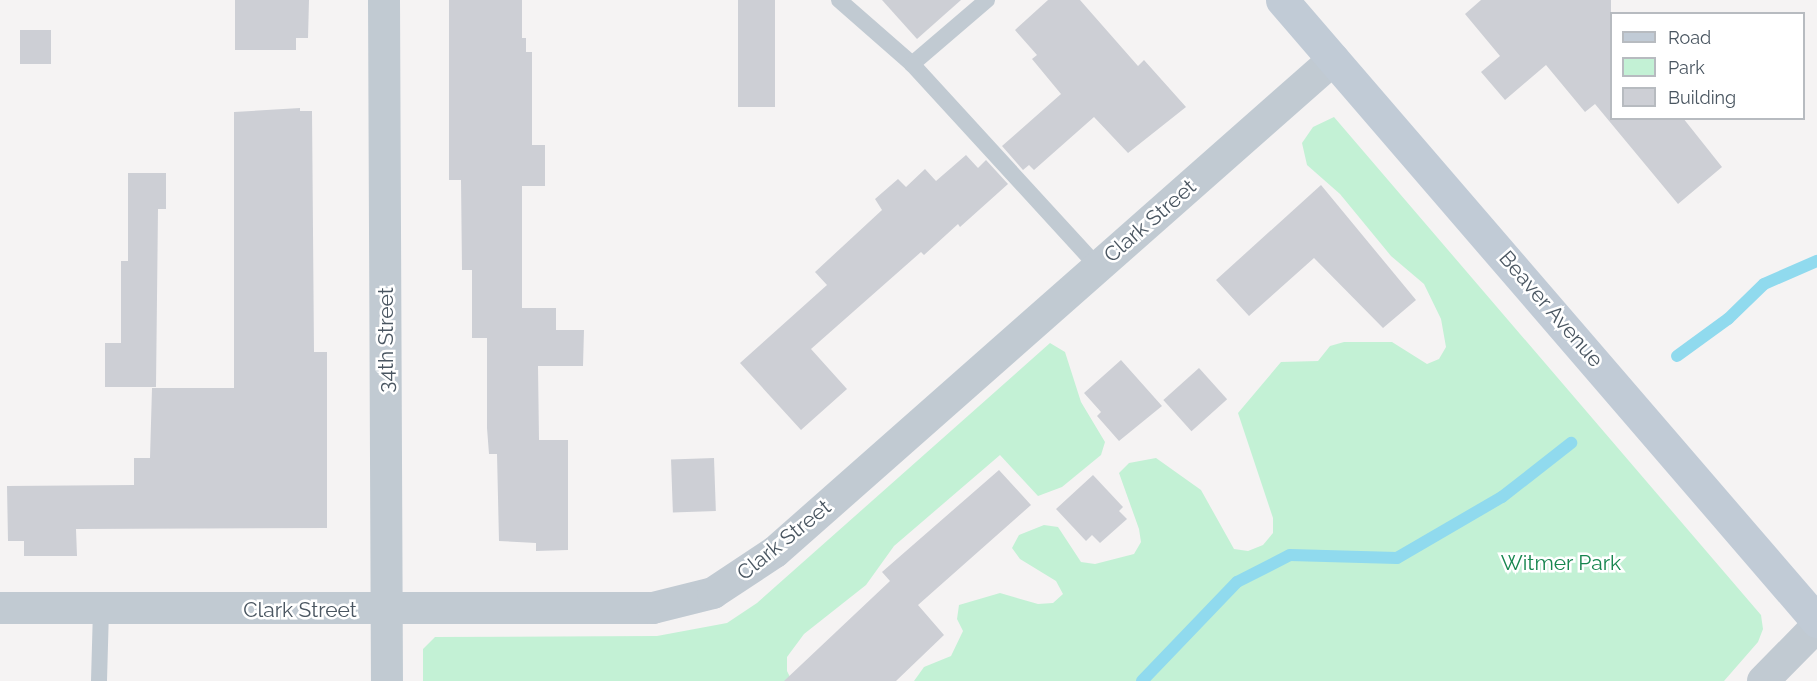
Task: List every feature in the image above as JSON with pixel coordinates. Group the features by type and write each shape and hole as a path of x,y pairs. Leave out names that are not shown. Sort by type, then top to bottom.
{"main road":[{"name":"Beaver Avenue","path":"1282,0 1817,621"}],"street":[{"name":"34th Street","path":"384,0 387,681"},
{"name":"Clark Street","path":"0,608 387,611 652,608 713,593 775,552 1334,59"},
{"path":"1763,681 1817,626"}],"lane":[{"path":"839,0 912,64 1098,267"},
{"path":"912,64 987,0"},
{"path":"99,681 101,609"}],"green space":[{"name":"Witmer Park","path":"1334,117 1761,615 1763,629 1758,642 1724,681 914,681 924,667 951,656 963,631 957,619 959,605 1000,593 1038,604 1053,603 1063,594 1056,581 1020,559 1012,548 1019,535 1044,525 1058,527 1081,562 1095,564 1134,554 1141,542 1139,529 1119,473 1129,463 1156,458 1201,490 1234,549 1248,551 1263,545 1273,533 1273,518 1238,413 1281,362 1318,361 1330,346 1344,342 1392,342 1427,364 1439,359 1446,347 1441,319 1424,284 1391,256 1340,194 1307,165 1302,143 1313,127"},
{"path":"1050,343 1065,352 1081,402 1105,442 1101,455 1062,487 1038,496 1000,455 894,546 866,585 804,634 787,657 787,671 792,681 423,681 423,649 435,637 657,636 727,623 757,603"}],"building":[{"path":"235,0 309,0 308,38 296,38 296,50 235,50"},
{"path":"449,0 522,0 522,38 526,38 526,52 532,52 532,145 545,145 545,186 522,186 522,308 556,308 556,330 584,330 583,366 538,366 539,440 568,440 568,550 536,551 536,543 499,541 497,454 489,454 487,428 487,338 472,338 472,270 462,270 461,180 449,180"},
{"path":"738,0 775,0 775,107 738,107"},
{"path":"882,0 961,0 917,39"},
{"path":"1048,0 1080,0 1138,66 1144,60 1186,107 1128,153 1094,117 1034,170 1029,165 1023,170 1002,146 1061,94 1032,59 1037,55 1015,30"},
{"path":"1481,0 1611,0 1610,120 1685,120 1722,167 1678,204 1595,104 1585,112 1546,65 1505,100 1481,72 1500,56 1465,14"},
{"path":"20,30 51,30 51,64 20,64"},
{"path":"300,108 300,111 312,111 314,352 327,352 327,528 76,529 77,556 24,556 24,541 8,541 7,486 134,485 134,458 150,458 152,388 234,388 234,112"},
{"path":"966,155 978,168 986,160 1008,184 960,227 958,224 924,255 921,252 811,349 847,389 801,430 740,363 827,285 815,272 882,210 875,199 898,179 906,187 925,169 936,181"},
{"path":"128,173 166,173 166,209 158,209 156,387 105,387 105,343 121,343 121,261 128,261"},
{"path":"1321,185 1416,300 1383,328 1314,258 1249,316 1216,280"},
{"path":"1121,360 1162,406 1119,441 1097,416 1101,412 1084,393"},
{"path":"1199,368 1227,399 1191,431 1163,400"},
{"path":"714,458 716,511 673,512 671,460"},
{"path":"999,470 1031,505 918,605 944,635 896,681 784,681 890,581 882,572"},
{"path":"1093,475 1123,507 1119,511 1127,519 1100,543 1092,535 1086,541 1056,509"}],"waterway":[{"path":"1677,356 1728,319 1764,284 1817,261"},
{"path":"1142,681 1237,582 1290,555 1397,558 1502,497 1571,443"}]}
